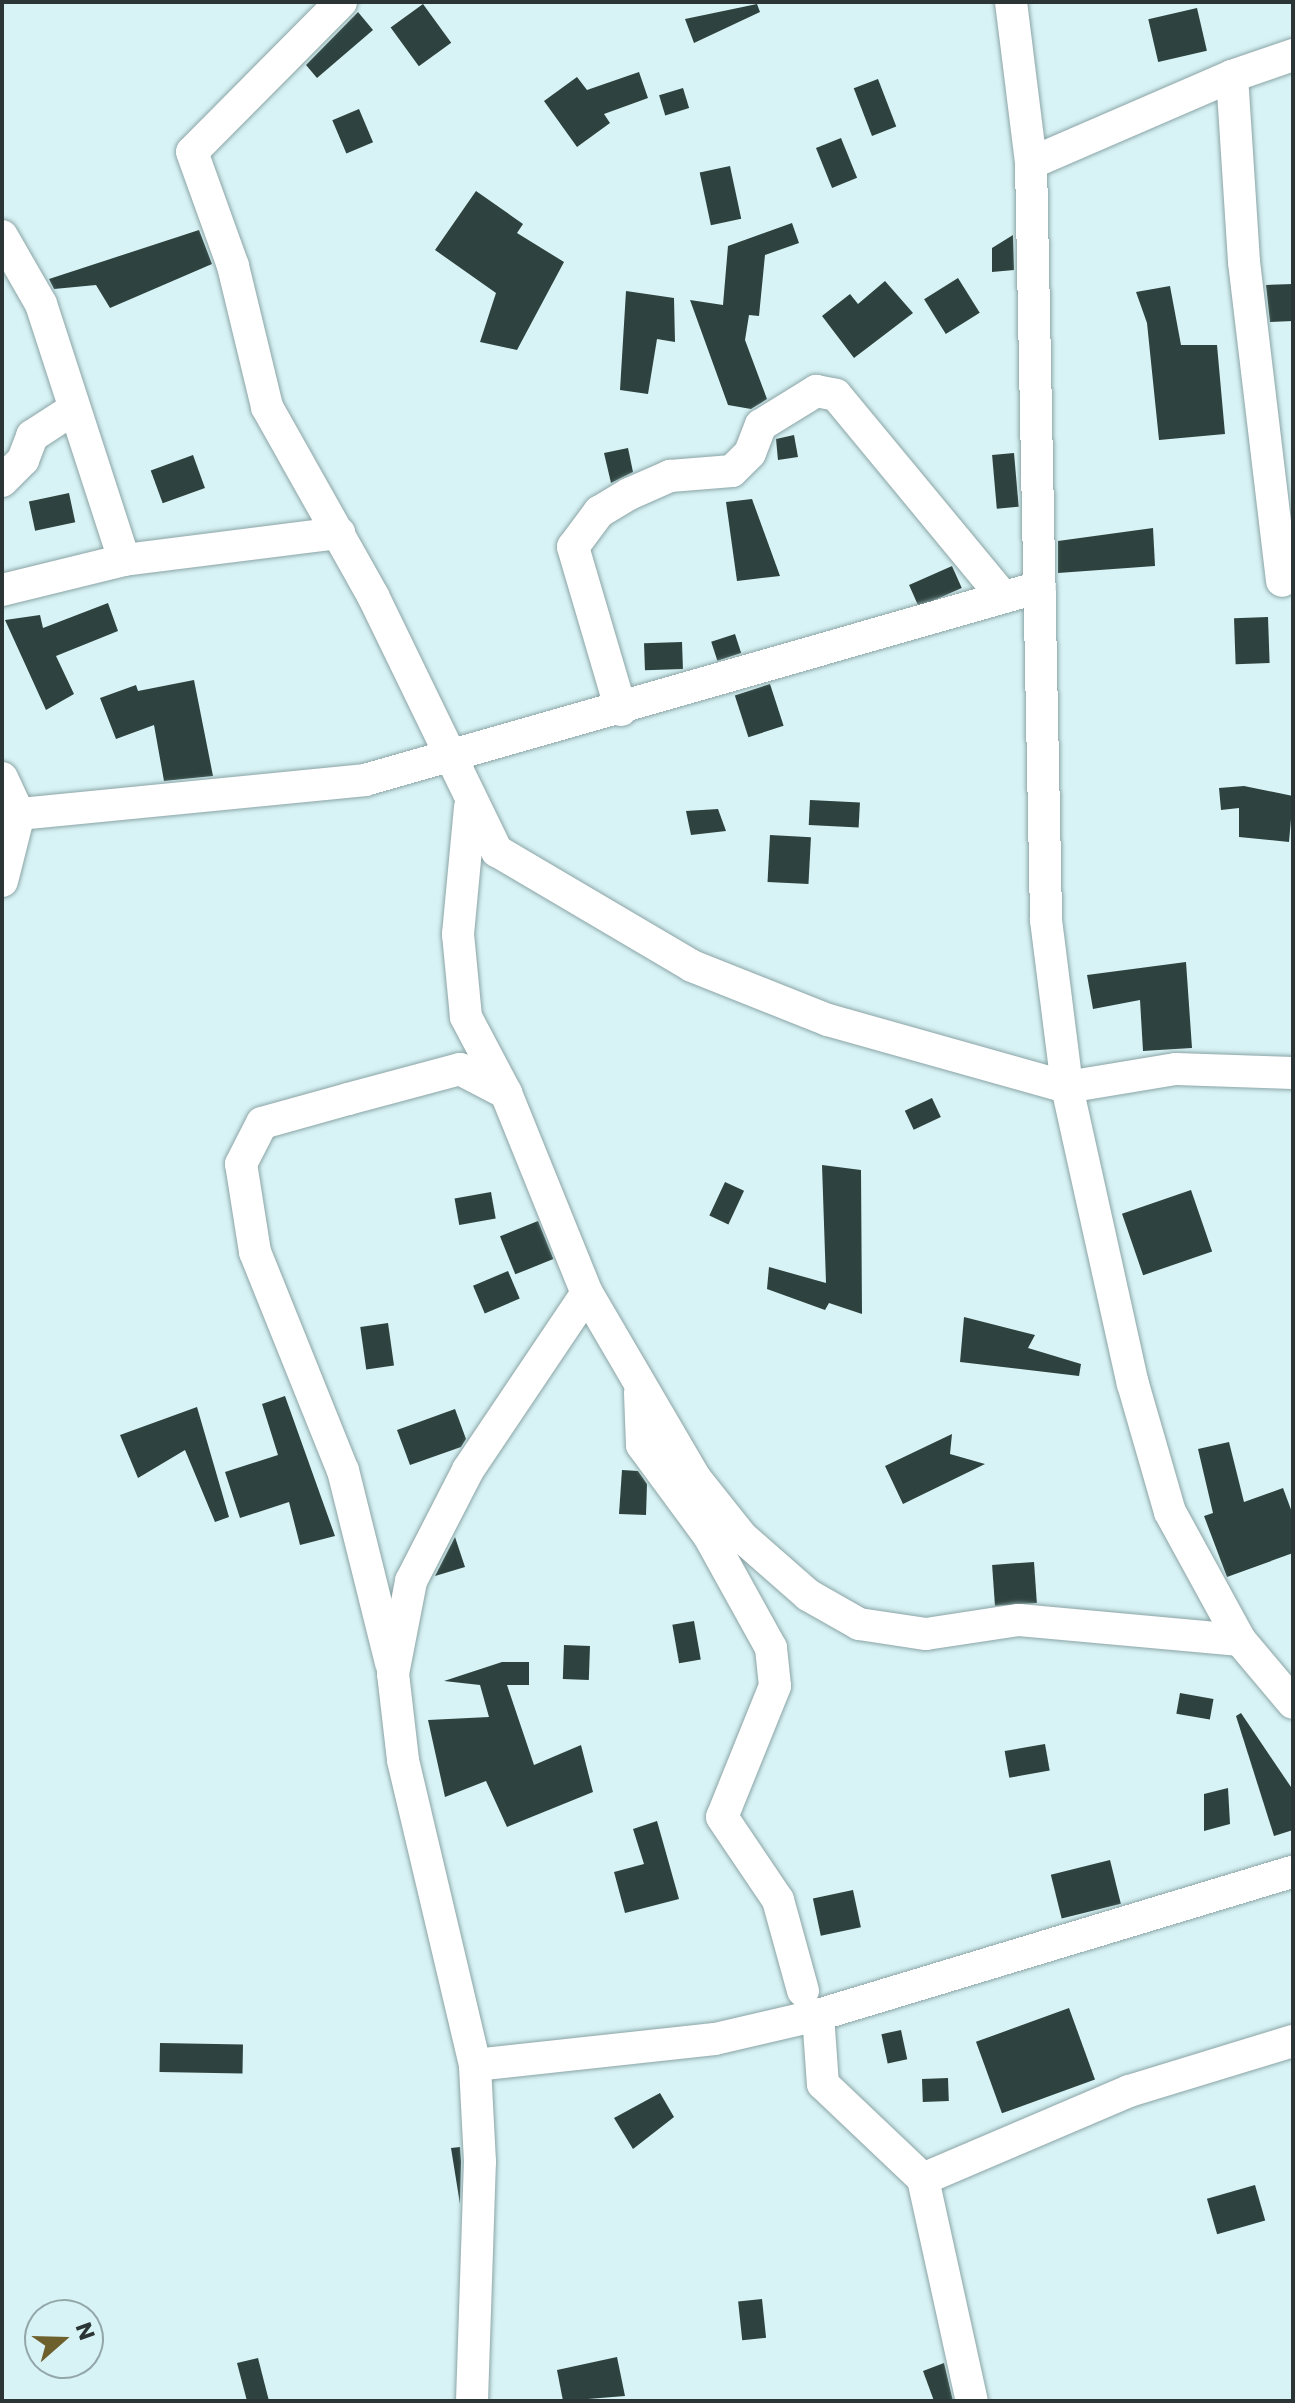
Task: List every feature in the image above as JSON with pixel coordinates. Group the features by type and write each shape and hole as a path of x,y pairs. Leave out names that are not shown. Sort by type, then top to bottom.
{"street":[{"path":"341,2 192,152 233,266 267,407 339,533 470,807 497,851 535,879 705,972 828,1020 1067,1087 1176,1069 1293,1073"},
{"path":"1011,2 1031,163 1046,920 1067,1087 1133,1384 1170,1512 1240,1640 1293,1703"},
{"path":"1031,163 1232,76 1293,55"},
{"path":"1232,76 1244,262 1282,581"},
{"path":"2,236 41,304 72,410 124,560"},
{"path":"621,710 573,547 599,512 629,494 670,476 732,471 750,453 761,425 816,391 836,395 1003,597"},
{"path":"2,481 23,460 32,436 72,410"},
{"path":"2,590 124,560 339,533"},
{"path":"19,814 365,780 621,710 1040,587"},
{"path":"2,778 19,814 2,881"},
{"path":"470,807 458,934 466,1017 506,1093 587,1293 695,1478 742,1537 808,1595 859,1624 926,1634 1019,1620 1240,1640"},
{"path":"472,2401 480,2162 475,2065 403,1760 393,1674 343,1471 255,1252 241,1164 262,1123 404,1084 460,1069 506,1093"},
{"path":"393,1674 411,1581 468,1470 587,1293"},
{"path":"640,1386 642,1445 709,1536 771,1648 775,1686 722,1817 778,1900 811,2003 823,2084 923,2179 972,2401"},
{"path":"475,2065 715,2039 811,2003 1293,1872"},
{"path":"923,2179 1143,2086 1293,2041"}],"building":[{"path":"423,4 451,43 419,66 391,28"},
{"path":"757,4 760,12 694,43 685,19"},
{"path":"1197,8 1207,51 1158,62 1148,19"},
{"path":"358,12 373,30 317,78 306,65"},
{"path":"639,72 648,98 604,114 610,123 577,147 544,101 577,77 587,90"},
{"path":"878,79 896,127 872,136 854,88"},
{"path":"683,88 689,108 665,115 659,95"},
{"path":"359,109 373,142 346,153 332,120"},
{"path":"841,138 857,178 832,188 816,148"},
{"path":"730,166 741,219 711,225 700,172"},
{"path":"476,191 523,224 517,233 564,262 517,350 480,342 496,293 435,250"},
{"path":"792,223 799,243 765,255 759,316 749,315 745,340 767,399 751,409 728,405 690,300 723,305 728,246"},
{"path":"199,230 212,264 110,308 96,285 54,289 49,279"},
{"path":"1013,235 1014,270 992,272 992,248"},
{"path":"958,278 980,313 946,334 924,299"},
{"path":"885,281 913,313 854,358 822,316 850,294 858,304"},
{"path":"1293,284 1293,321 1270,322 1266,285"},
{"path":"1170,286 1181,345 1217,345 1225,434 1159,440 1147,323 1136,292"},
{"path":"626,291 674,298 675,342 657,339 648,394 620,390"},
{"path":"794,435 798,457 778,460 776,439"},
{"path":"628,448 633,472 611,483 604,453"},
{"path":"1014,453 1019,507 997,509 992,455"},
{"path":"193,455 205,488 163,503 151,470"},
{"path":"69,493 75,522 35,531 29,502"},
{"path":"752,499 780,576 737,581 726,502"},
{"path":"1153,528 1155,566 1058,573 1058,541"},
{"path":"952,566 962,588 919,607 909,585"},
{"path":"108,603 118,631 56,656 74,694 46,710 5,620 40,615 43,628"},
{"path":"1268,617 1270,663 1236,664 1234,618"},
{"path":"735,634 741,653 717,661 711,642"},
{"path":"682,642 683,669 645,670 644,643"},
{"path":"194,680 213,776 164,781 154,725 116,739 100,698 136,685 138,691"},
{"path":"770,684 784,726 748,737 735,695"},
{"path":"1244,786 1293,796 1289,842 1239,837 1239,808 1221,810 1219,788"},
{"path":"810,800 860,803 859,828 809,825"},
{"path":"718,809 726,831 691,835 686,811"},
{"path":"770,835 811,837 808,884 768,882"},
{"path":"1186,962 1192,1048 1143,1051 1140,1000 1093,1009 1087,975"},
{"path":"932,1098 941,1117 914,1130 905,1111"},
{"path":"822,1165 861,1170 862,1314 829,1303 825,1310 767,1289 769,1267 826,1283"},
{"path":"725,1182 744,1191 728,1224 709,1216"},
{"path":"1191,1190 1212,1251 1143,1275 1122,1214"},
{"path":"491,1192 496,1219 459,1225 455,1198"},
{"path":"538,1221 553,1259 515,1274 500,1236"},
{"path":"508,1271 520,1299 485,1313 473,1286"},
{"path":"964,1317 1035,1335 1028,1348 1081,1364 1079,1376 960,1362"},
{"path":"388,1323 394,1366 366,1369 360,1327"},
{"path":"285,1396 335,1536 300,1545 289,1502 240,1518 225,1472 278,1455 262,1404"},
{"path":"197,1407 229,1517 215,1522 185,1450 138,1478 120,1435"},
{"path":"455,1409 466,1439 461,1447 410,1465 397,1430"},
{"path":"952,1434 950,1454 985,1464 903,1504 885,1466"},
{"path":"1229,1442 1244,1502 1283,1488 1293,1515 1293,1553 1227,1577 1204,1516 1213,1513 1198,1449"},
{"path":"622,1470 638,1471 647,1484 646,1515 619,1514"},
{"path":"455,1537 465,1567 435,1576"},
{"path":"1034,1562 1037,1603 995,1606 992,1565"},
{"path":"694,1621 701,1659 679,1663 672,1625"},
{"path":"564,1645 590,1646 589,1680 563,1679"},
{"path":"502,1662 529,1662 529,1685 507,1685 534,1765 581,1745 593,1792 507,1827 486,1781 445,1797 428,1720 489,1717 480,1685 444,1681"},
{"path":"1180,1693 1213,1699 1210,1720 1176,1714"},
{"path":"1241,1713 1293,1790 1293,1830 1274,1836 1236,1716"},
{"path":"1045,1744 1050,1771 1009,1778 1005,1751"},
{"path":"1228,1788 1230,1824 1204,1831 1204,1794"},
{"path":"657,1821 679,1899 625,1913 614,1872 644,1864 633,1829"},
{"path":"1110,1860 1121,1904 1062,1918 1051,1875"},
{"path":"853,1890 861,1927 821,1936 813,1899"},
{"path":"1069,2008 1095,2079 1002,2113 976,2042"},
{"path":"901,2030 907,2059 888,2064 881,2034"},
{"path":"160,2043 243,2044 242,2073 159,2072"},
{"path":"948,2078 949,2101 923,2102 922,2079"},
{"path":"660,2093 674,2117 633,2149 614,2118"},
{"path":"460,2147 461,2162 460,2204 451,2148"},
{"path":"1255,2185 1265,2221 1217,2234 1207,2199"},
{"path":"762,2299 766,2338 742,2340 738,2302"},
{"path":"617,2357 625,2396 563,2401 557,2370"},
{"path":"258,2358 269,2401 247,2401 237,2363"},
{"path":"944,2363 953,2401 934,2401 923,2371"}]}
